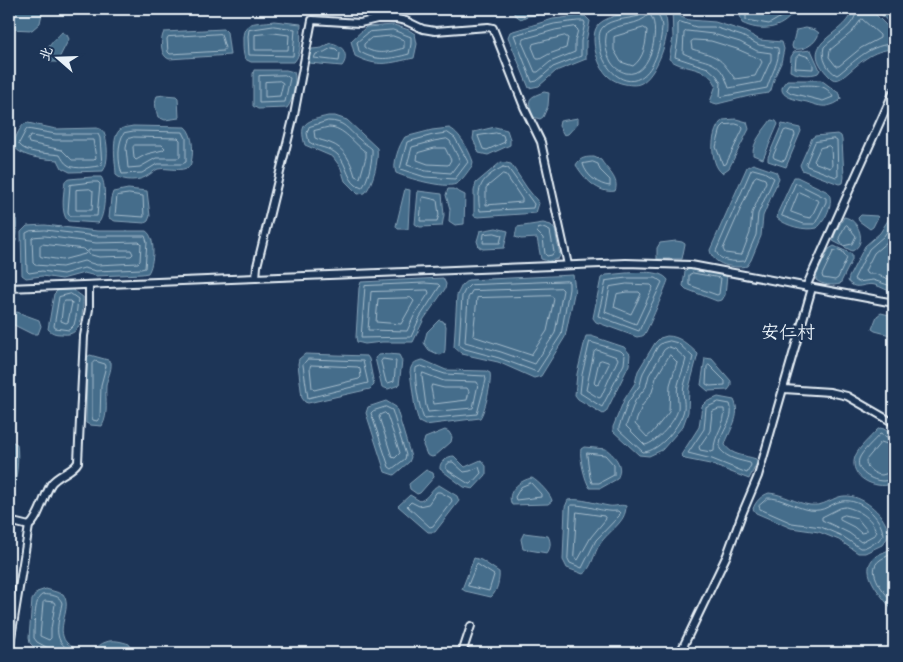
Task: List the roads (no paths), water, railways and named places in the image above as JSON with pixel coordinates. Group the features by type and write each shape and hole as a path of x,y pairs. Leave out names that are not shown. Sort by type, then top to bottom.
{"street":[{"path":"256,278 257,266 294,115 312,20 360,22 377,19 397,20 435,31 493,28 528,116 541,142 568,265"},
{"path":"680,653 727,556 753,489 763,462 784,389 809,288 894,91"},
{"path":"9,288 626,263 691,265 894,303"},
{"path":"9,650 29,526 35,519 52,483 60,475 76,466 78,462 84,336 89,309 89,285"},
{"path":"784,389 830,392 847,396 894,423"},
{"path":"9,522 29,526"},
{"path":"462,653 471,626"}],"water":[{"path":"9,9 43,9 40,23 32,30 9,29"},
{"path":"514,9 540,9 538,15 527,16 521,19 514,14"},
{"path":"646,9 660,9 665,16 667,25 666,36 660,59 649,77 641,83 632,85 618,82 608,76 597,58 594,43 596,29 599,24 608,18"},
{"path":"672,9 681,17 689,20 715,22 744,31 760,40 782,42 784,49 781,63 769,93 717,104 710,102 716,85 712,79 701,71 675,63 669,59 673,38"},
{"path":"741,9 791,9 793,13 788,19 776,26 756,28 742,23"},
{"path":"852,9 869,9 872,11 894,33 894,49 872,55 843,77 835,80 820,65 817,55 819,47 848,18"},
{"path":"876,9 894,9 894,28"},
{"path":"585,16 590,21 586,42 586,59 556,71 539,86 529,88 508,37 510,32 553,19"},
{"path":"274,21 301,24 300,49 294,62 251,62 245,59 243,35 245,29 251,24"},
{"path":"394,25 415,34 417,44 414,58 391,63 378,63 355,56 351,41 366,27"},
{"path":"806,28 819,33 817,37 805,48 793,49 796,30"},
{"path":"224,29 227,32 230,55 169,59 162,51 161,43 164,32"},
{"path":"62,32 69,39 57,62 51,62 48,58 47,50"},
{"path":"330,43 342,48 344,51 345,58 342,66 309,63 308,58 312,49 322,48"},
{"path":"811,50 820,70 818,73 804,75 790,71 791,57 794,52"},
{"path":"254,70 286,70 294,72 294,91 287,108 258,109 253,106"},
{"path":"787,80 821,80 840,94 841,99 835,104 825,106 792,98 787,96 782,90"},
{"path":"544,92 549,93 548,106 543,117 540,119 533,117 530,100"},
{"path":"157,96 176,96 178,98 179,118 165,120 158,117 156,98"},
{"path":"328,116 347,120 377,148 375,172 371,184 365,193 358,194 345,181 341,168 333,157 305,145 303,131 306,124 315,119"},
{"path":"578,118 578,123 568,134 564,135 559,126 560,121"},
{"path":"736,119 747,122 749,129 729,168 722,173 715,162 713,154 714,138 719,124 723,120"},
{"path":"771,120 776,121 778,124 763,159 753,155 754,145"},
{"path":"28,123 56,129 101,129 107,147 105,168 103,171 70,172 62,168 58,160 24,154 15,148 15,145 18,132 24,124"},
{"path":"782,124 800,128 801,131 786,167 768,161"},
{"path":"133,126 185,127 190,135 192,145 190,166 183,169 158,169 144,178 136,180 123,179 116,175 114,150 116,138 121,129"},
{"path":"495,127 507,130 510,145 488,155 479,153 473,139 474,132"},
{"path":"449,128 460,137 473,162 472,166 458,183 451,185 435,184 396,173 397,155 405,137"},
{"path":"838,134 842,140 843,183 839,184 802,170 800,165 812,138 815,136"},
{"path":"894,144 894,170 889,166 889,147"},
{"path":"586,157 594,157 601,160 612,175 616,182 615,191 597,188 587,180 576,165"},
{"path":"501,162 511,164 539,203 536,213 474,216 474,191 476,183"},
{"path":"753,164 776,172 779,178 763,216 761,236 751,260 747,266 724,265 715,259 710,250 747,167"},
{"path":"101,177 104,186 104,208 100,220 98,223 68,221 63,208 65,181"},
{"path":"794,177 828,192 830,196 828,211 817,228 796,227 777,218"},
{"path":"894,177 894,203 890,197 888,186"},
{"path":"128,189 147,191 150,216 145,223 115,221 109,218 113,192"},
{"path":"405,189 410,190 408,229 398,229 396,226"},
{"path":"448,189 453,189 465,195 464,224 455,225 449,221 450,209 446,195"},
{"path":"418,191 442,194 444,215 442,226 420,227 415,224"},
{"path":"9,195 15,200 17,233 16,241 12,245 9,244"},
{"path":"861,215 878,217 870,229 859,221 858,218"},
{"path":"894,216 894,292 871,284 854,286 848,281 849,277 865,246 880,233 890,217"},
{"path":"844,217 854,222 860,232 860,243 852,251 833,241"},
{"path":"543,223 551,225 555,230 560,256 558,259 548,261 541,259 537,238 521,239 515,237 517,227"},
{"path":"45,225 97,231 146,231 153,245 150,269 148,273 142,274 96,276 84,273 62,279 42,276 26,278 22,275 21,232 27,226"},
{"path":"496,228 508,231 504,248 483,249 479,247 477,241 480,231"},
{"path":"676,241 685,244 682,259 657,259 657,248 660,243"},
{"path":"834,246 852,254 852,260 840,284 831,285 818,282 816,276 829,249"},
{"path":"693,268 727,275 725,295 722,300 717,301 686,289 683,286 685,271"},
{"path":"626,273 660,274 668,280 649,326 644,335 637,337 596,322 593,318 601,278 606,275"},
{"path":"573,275 575,289 565,337 541,376 534,378 498,362 462,354 454,347 457,295 462,285 468,280"},
{"path":"443,278 446,284 445,289 424,319 413,342 365,344 357,342 359,288 361,282"},
{"path":"72,289 83,297 83,309 78,327 70,334 53,333 48,329 54,294 57,291"},
{"path":"17,312 39,320 41,326 38,334 32,334 12,324 12,317"},
{"path":"881,313 894,316 894,336 872,329 877,316"},
{"path":"439,320 443,321 446,326 445,350 440,355 429,350 424,343 427,332"},
{"path":"586,336 624,347 630,354 629,365 606,412 603,414 578,399 575,395 577,374"},
{"path":"667,336 680,339 698,354 689,388 688,412 683,426 662,450 649,456 639,455 613,431 613,427 624,400 635,383 638,371 655,343 660,338"},
{"path":"305,354 367,356 374,385 370,389 308,403 305,402 302,398 298,364 299,359"},
{"path":"90,355 111,362 106,386 105,416 102,426 86,423 87,357"},
{"path":"379,355 399,355 402,361 399,385 388,389 382,387 375,358"},
{"path":"705,358 712,359 731,381 731,386 728,390 708,391 701,385"},
{"path":"423,360 446,370 486,371 490,373 488,396 480,418 425,425 419,422 410,372 414,363"},
{"path":"718,397 734,400 737,412 736,417 725,445 735,453 756,459 757,463 749,479 710,464 685,459 681,455 699,427 702,406 706,402"},
{"path":"386,401 396,407 411,457 409,462 394,475 385,472 366,413 368,407"},
{"path":"880,428 894,436 894,480 891,484 885,485 871,483 859,476 854,464 855,457 864,443"},
{"path":"445,430 452,437 451,442 435,456 427,455 423,445 425,438"},
{"path":"9,442 17,444 18,463 14,488 9,496"},
{"path":"584,447 606,449 613,455 618,462 620,470 617,479 601,488 590,488 582,463 581,449"},
{"path":"454,456 465,467 481,460 486,466 486,475 473,489 464,487 440,469 444,460"},
{"path":"426,470 433,473 434,477 417,494 410,489 409,484"},
{"path":"532,478 538,482 552,501 548,504 512,505 510,496 512,491 523,481"},
{"path":"439,485 457,496 459,501 435,532 428,532 398,506 410,495 420,501 423,500"},
{"path":"769,493 810,505 821,504 842,496 860,499 880,515 888,531 888,537 882,545 865,553 858,553 839,540 819,532 791,528 756,513 753,509 755,504 761,497"},
{"path":"568,500 584,500 609,506 626,506 620,522 600,544 589,568 583,574 567,568 563,560 565,507"},
{"path":"524,533 548,536 550,544 547,553 523,549 521,539"},
{"path":"894,548 894,613 874,585 869,570 870,562 876,556"},
{"path":"474,558 481,560 499,572 498,585 491,597 462,589"},
{"path":"46,589 63,594 66,609 62,631 64,640 70,646 88,650 109,641 118,641 129,644 133,653 54,653 34,647 30,643 29,638 32,600 37,592"}],"district":[{"name":"安仁村","path":"788,332"}]}
